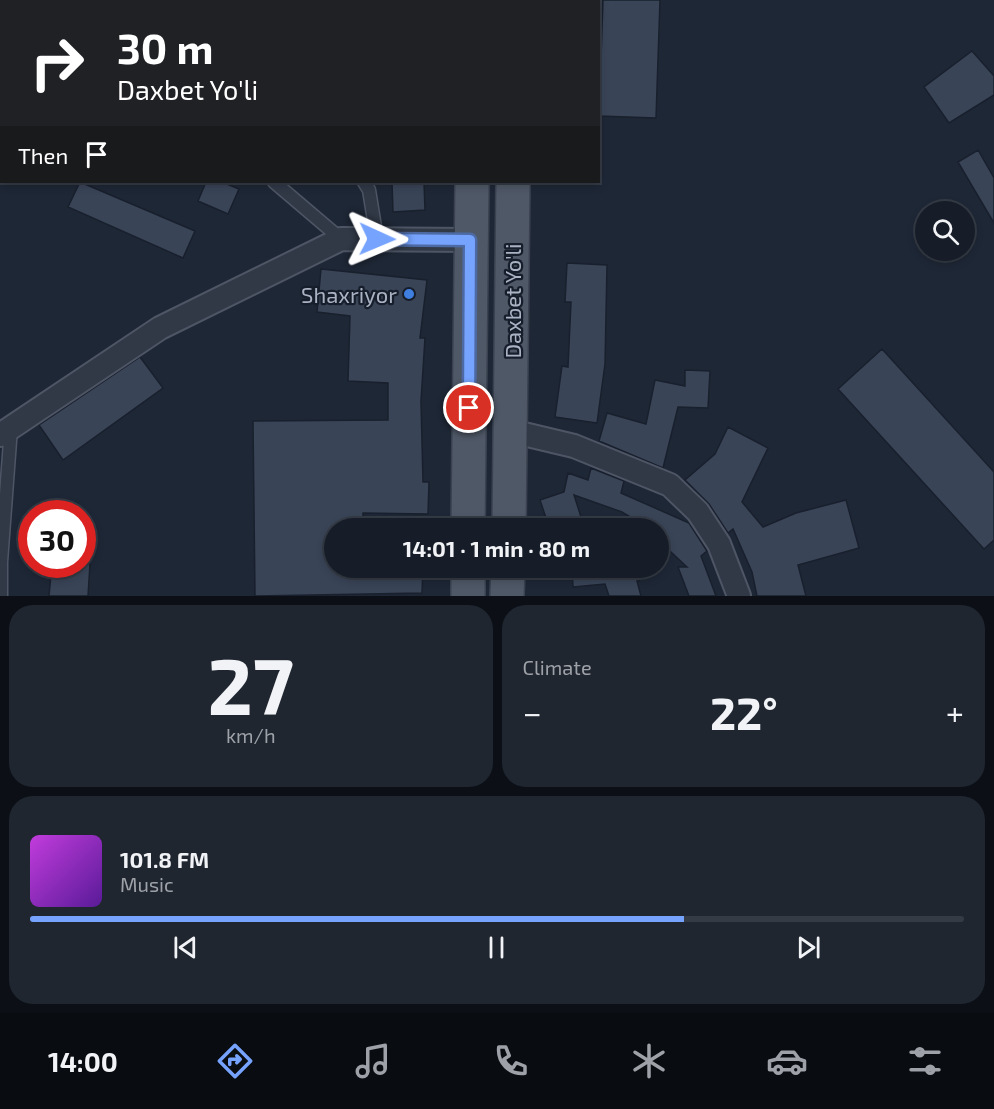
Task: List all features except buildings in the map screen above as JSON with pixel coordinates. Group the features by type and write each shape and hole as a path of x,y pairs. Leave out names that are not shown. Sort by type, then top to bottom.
{"main road":[{"name":"Daxbet Yo'li","path":"468,518 472,183"},
{"name":"Daxbet Yo'li","path":"509,518 513,183"},
{"path":"468,578 468,596"},
{"path":"507,596 508,578"}],"street":[{"path":"6,432 160,328 341,239 470,240"},
{"path":"511,432 574,446 670,485 698,512 719,544 739,596"}],"lane":[{"path":"275,183 341,239"},
{"path":"365,183 369,190 377,239"},
{"path":"2,596 1,562 6,432"}],"place":[{"name":"Shaxriyor","path":"409,294"}],"route":[{"path":"377,239 470,240 469,408"}]}
